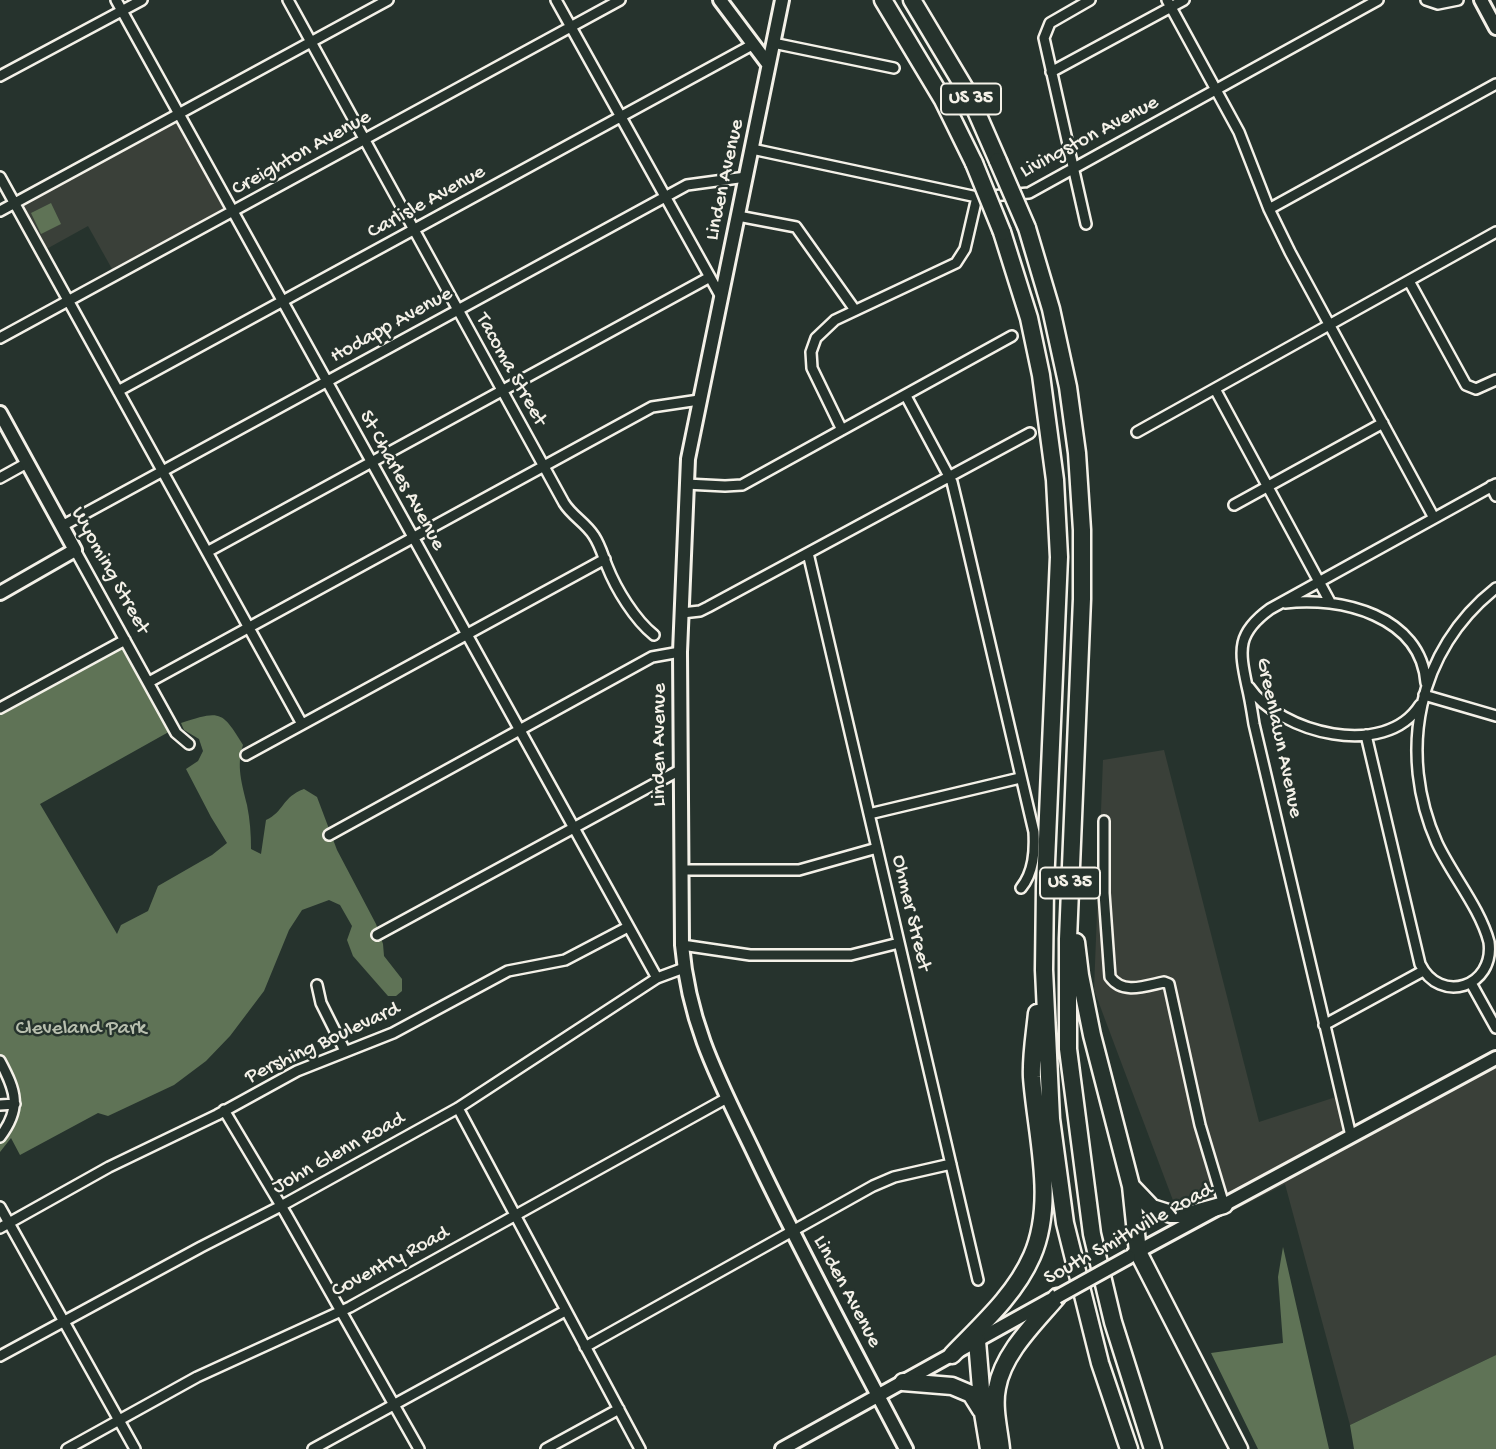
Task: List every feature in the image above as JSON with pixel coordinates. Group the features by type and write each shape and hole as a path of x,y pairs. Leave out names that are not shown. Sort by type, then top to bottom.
{"highway":[{"name":"US 35","path":"883,0 943,100 974,163 1002,232 1030,318 1041,375 1055,480 1059,557 1045,913 1046,1051 1051,1119 1065,1223 1100,1363 1129,1449"},
{"name":"US 35","path":"912,0 970,97 1027,228 1051,309 1068,387 1082,530 1082,599 1070,886 1068,1049 1092,1234 1113,1322 1153,1449"},
{"path":"1070,886 1080,975 1092,1035 1131,1186 1133,1255 1239,1449"},
{"path":"952,1355 1012,1291 1031,1256 1040,1231 1044,1191 1032,1073 1045,913"},
{"path":"1131,1186 1152,1208 1171,1214 1192,1214 1224,1205"},
{"path":"1001,1449 997,1388 1006,1362 1021,1339 1057,1297"},
{"path":"977,1340 989,1449"},
{"path":"903,1382 951,1386 971,1394 983,1413"}],"main road":[{"path":"720,0 768,64"},
{"name":"Linden Avenue","path":"782,0 688,459 680,652 682,945 684,968 699,1031 727,1098 791,1232 880,1395 906,1449"},
{"path":"1488,5 1496,28"},
{"name":"Wyoming Street","path":"0,413 75,550"},
{"path":"0,593 75,550"},
{"name":"South Smithville Road","path":"783,1449 977,1340 1496,1058"}],"street":[{"name":"St Charles Avenue","path":"116,0 657,978"},
{"path":"0,76 142,0"},
{"name":"Tacoma Street","path":"288,0 543,466 569,511 594,536 607,567 638,621 654,635"},
{"path":"0,211 388,0"},
{"path":"556,0 721,297"},
{"name":"Creighton Avenue","path":"0,338 621,0"},
{"path":"1086,224 1044,45 1050,23 1090,0"},
{"path":"1051,72 1169,4 1184,0"},
{"name":"Livingston Avenue","path":"751,149 978,197 1029,193 1378,0"},
{"path":"1426,0 1438,4 1458,0"},
{"path":"1169,4 1248,150 1269,209 1434,518"},
{"path":"773,43 894,68"},
{"name":"Carlisle Avenue","path":"118,391 752,45"},
{"path":"1269,209 1496,84"},
{"path":"0,177 302,724"},
{"name":"Hodapp Avenue","path":"62,526 664,197 692,184 746,177"},
{"path":"842,430 814,376 811,352 817,338 828,325 855,310 956,262 965,249 978,197"},
{"path":"738,216 796,227 855,310"},
{"path":"1137,432 1495,236"},
{"path":"207,552 710,278"},
{"path":"1409,281 1466,385 1476,389 1496,380"},
{"path":"686,484 742,485 1012,336"},
{"path":"1215,389 1330,602"},
{"path":"906,396 948,477 959,511 1016,754 1034,842 1031,870 1021,888"},
{"path":"149,682 652,407 699,400"},
{"path":"1234,505 1382,423"},
{"path":"682,613 708,607 1030,433"},
{"path":"0,478 27,463"},
{"path":"1494,485 1496,496"},
{"name":"Greenlawn Avenue","path":"1351,1136 1254,724 1242,664 1242,641 1257,618 1281,603 1494,485"},
{"name":"Wyoming Street","path":"75,550 176,733 190,744"},
{"name":"Ohmer Street","path":"808,553 978,1280"},
{"path":"246,755 605,559"},
{"path":"1247,683 1259,698 1293,721 1320,731 1366,735 1384,732 1403,723 1424,695 1439,658 1460,625 1496,588"},
{"path":"1281,603 1330,602 1375,616 1403,634 1422,660 1424,695 1417,760 1424,806 1439,846 1492,934 1489,960 1483,973 1471,983 1447,987 1432,980 1423,971 1366,735"},
{"path":"0,708 125,640"},
{"path":"329,835 652,657 680,652"},
{"path":"1424,695 1496,716"},
{"path":"377,935 680,770"},
{"path":"869,814 1020,778"},
{"path":"1104,821 1104,893 1110,977 1115,983 1128,988 1167,983 1200,1125 1224,1205"},
{"path":"681,870 799,870 877,848"},
{"name":"Pershing Boulevard","path":"4,1225 109,1167 297,1071 393,1033 508,971 565,960 628,927"},
{"path":"682,945 750,955 839,956 899,943"},
{"name":"John Glenn Road","path":"0,1356 458,1108 657,978 684,968"},
{"path":"1324,1025 1423,971"},
{"path":"1471,983 1496,1028"},
{"path":"317,985 321,1003 345,1051"},
{"path":"0,1061 13,1089 15,1104 12,1120 0,1137"},
{"name":"Coventry Road","path":"67,1449 197,1377 340,1311 727,1098"},
{"path":"0,1105 15,1104"},
{"path":"458,1108 640,1449"},
{"path":"224,1110 419,1449"},
{"path":"585,1347 886,1180 951,1164"},
{"path":"0,1207 4,1225 64,1321 135,1449"},
{"path":"313,1449 565,1311"},
{"path":"547,1449 619,1409"}],"shaded area":[{"path":"179,114 232,212 116,276 88,226 41,252 15,203"},
{"path":"1164,750 1259,1122 1336,1097 1347,1147 1496,1067 1496,1355 1350,1425 1285,1184 1186,1235 1094,990 1103,760"}],"green space":[{"path":"51,203 61,224 41,234 31,213"},
{"name":"Cleveland Park","path":"125,640 174,729 40,804 117,934 121,925 148,911 158,886 212,855 227,843 186,769 198,761 203,751 199,739 184,730 181,723 205,716 219,716 230,725 243,745 240,768 249,816 251,849 261,854 266,820 291,796 304,789 317,797 337,850 376,924 384,956 402,979 402,991 396,996 388,996 353,956 347,940 352,926 340,905 329,900 302,910 289,930 264,991 230,1036 206,1061 174,1085 108,1116 98,1113 20,1155 11,1138 0,1152 0,1137 15,1104 0,1061 0,708"},
{"path":"1283,1247 1329,1449 1258,1449 1211,1353 1283,1343 1278,1277"},
{"path":"1496,1355 1496,1449 1354,1449 1350,1425"}]}
